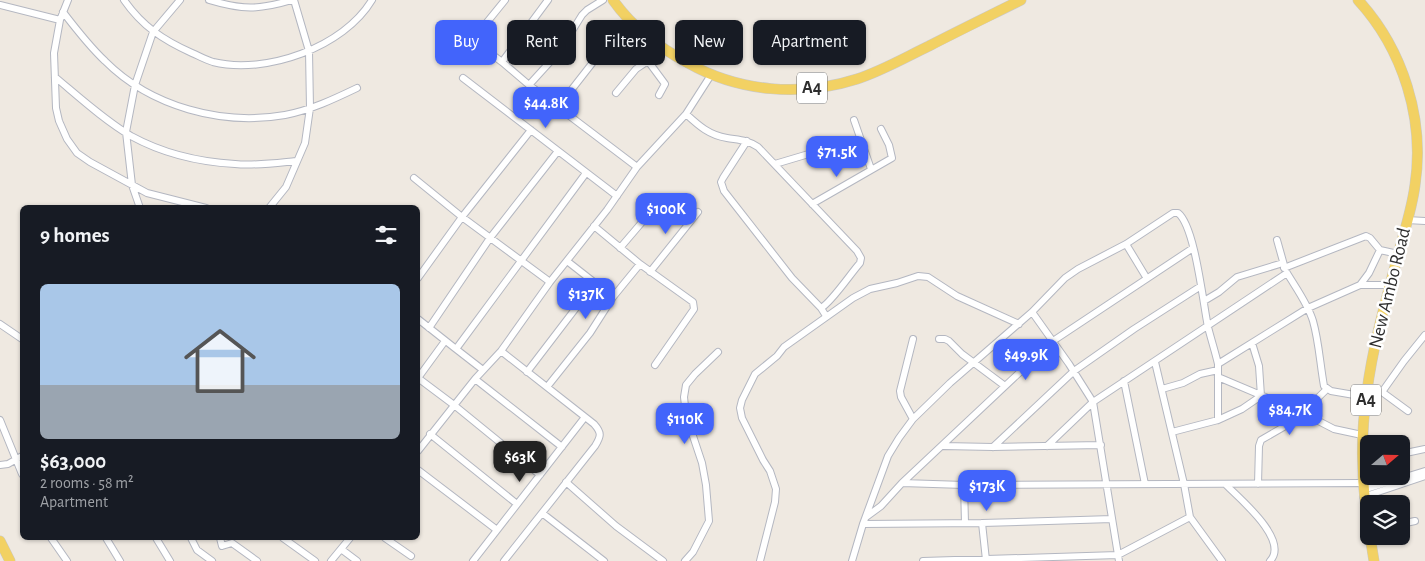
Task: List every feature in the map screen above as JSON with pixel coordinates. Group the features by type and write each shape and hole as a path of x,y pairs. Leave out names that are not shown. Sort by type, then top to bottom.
{"main road":[{"name":"A4","path":"613,0 632,20"},
{"name":"A4","path":"665,50 711,75 732,83 772,89 801,90 834,86 895,63 1021,0"},
{"name":"New Ambo Road","path":"1358,0 1383,31 1397,59 1409,93 1416,124 1418,146 1415,184 1408,220 1381,320 1366,394 1362,435"},
{"name":"New Ambo Road","path":"1363,485 1364,495"},
{"path":"0,541 10,561"},
{"path":"1371,545 1374,561"}],"street":[{"path":"68,0 60,20 54,53 56,108 59,121 72,146 77,153 90,162 147,193 194,205"},
{"path":"124,0 134,16 153,32 176,46 213,62 239,64 269,62 309,51 350,27 367,9 372,0"},
{"path":"139,205 132,185 126,132 135,85 153,32 180,0"},
{"path":"209,0 229,6 251,8 293,0 309,51 310,108 305,143 286,187 272,205"},
{"path":"505,0 475,37 478,44 637,167"},
{"path":"502,62 548,0"},
{"path":"529,85 558,52 582,15 603,0"},
{"path":"0,5 60,20"},
{"path":"63,12 106,63 135,85 170,103 207,114 240,118 286,115 310,108 357,88"},
{"path":"558,107 590,65"},
{"path":"616,93 636,69 642,65"},
{"path":"651,65 666,84 659,96"},
{"path":"420,448 475,379 501,351 550,282 617,196 637,167 686,114 711,75"},
{"path":"55,77 111,122 126,132 164,150 210,162 236,165 296,161"},
{"path":"463,78 617,196"},
{"path":"686,114 702,130 725,138 747,141 758,147 858,251 861,258 860,263 829,303 821,308"},
{"path":"854,120 859,139 871,169"},
{"path":"812,204 890,159 892,156 889,145 881,128"},
{"path":"420,275 462,217 531,130"},
{"path":"775,164 859,139"},
{"path":"747,141 722,178 721,182 724,191 792,278 821,308 826,316"},
{"path":"429,328 490,238 558,151"},
{"path":"456,349 586,173"},
{"path":"414,178 462,217 550,282"},
{"path":"650,272 698,212"},
{"path":"860,561 852,561 863,524 888,456 913,419 1019,324 1068,276 1126,244 1172,213 1178,213 1185,220 1193,248 1218,370 1218,420"},
{"path":"620,248 649,214"},
{"path":"1408,220 1418,222 1424,219"},
{"path":"594,226 650,272 693,302 694,310 655,365"},
{"path":"1204,301 1219,292 1237,277 1285,268 1362,237 1368,237 1380,250 1398,254"},
{"path":"1277,240 1285,268 1313,320 1324,386 1331,391 1366,394 1382,392 1408,411"},
{"path":"1126,244 1146,278"},
{"path":"866,517 881,506 902,483 1053,341 1193,248"},
{"path":"1360,285 1369,273 1380,250"},
{"path":"567,260 613,298"},
{"path":"547,387 590,333 613,298 640,264"},
{"path":"1047,446 1093,402 1208,326 1285,268"},
{"path":"760,561 775,502 776,489 770,471 762,460 742,418 742,400 755,374 777,356 784,347 826,316 870,289 922,276 928,277 958,296 1019,324"},
{"path":"527,372 595,283"},
{"path":"1162,389 1183,384 1200,374 1218,370 1252,343 1308,308 1360,285 1391,284"},
{"path":"993,447 1074,371 1134,329 1201,286"},
{"path":"1032,312 1074,371 1093,402 1119,558"},
{"path":"420,321 483,370"},
{"path":"0,324 20,337"},
{"path":"1382,392 1425,335"},
{"path":"913,419 901,397 900,391 914,339"},
{"path":"939,339 949,341 1005,386"},
{"path":"420,375 445,341"},
{"path":"1252,343 1259,366 1260,396"},
{"path":"501,351 585,417 599,430 600,437 504,561"},
{"path":"685,561 693,552 710,521 702,463 686,416 684,397 686,385 718,352"},
{"path":"1155,362 1190,517 1222,561"},
{"path":"1218,370 1260,396 1303,413 1334,429 1360,436"},
{"path":"475,379 562,447"},
{"path":"420,380 540,475"},
{"path":"1124,381 1145,484"},
{"path":"1258,484 1259,446 1261,440 1294,421 1327,389"},
{"path":"1172,432 1218,420 1242,409 1260,396"},
{"path":"473,561 585,417"},
{"path":"0,420 20,458 0,465"},
{"path":"430,434 517,504"},
{"path":"942,446 1101,445"},
{"path":"1410,452 1425,449"},
{"path":"1363,490 1425,470"},
{"path":"420,472 497,530"},
{"path":"902,483 964,485 1258,484 1363,490 1425,476"},
{"path":"566,482 616,526 663,561"},
{"path":"1225,484 1256,514 1266,529 1276,550 1270,561"},
{"path":"964,485 965,524"},
{"path":"542,513 604,561"},
{"path":"923,561 1119,558 1190,517"},
{"path":"863,524 965,524 1112,518"},
{"path":"1410,523 1415,522"},
{"path":"982,523 986,560"},
{"path":"52,540 66,561"},
{"path":"107,540 120,561"},
{"path":"157,540 170,561"},
{"path":"191,540 197,550 212,561"},
{"path":"220,540 222,546 232,543 257,561"},
{"path":"286,540 315,561"},
{"path":"331,561 348,540"},
{"path":"388,540 411,556"},
{"path":"341,549 357,561"}]}
